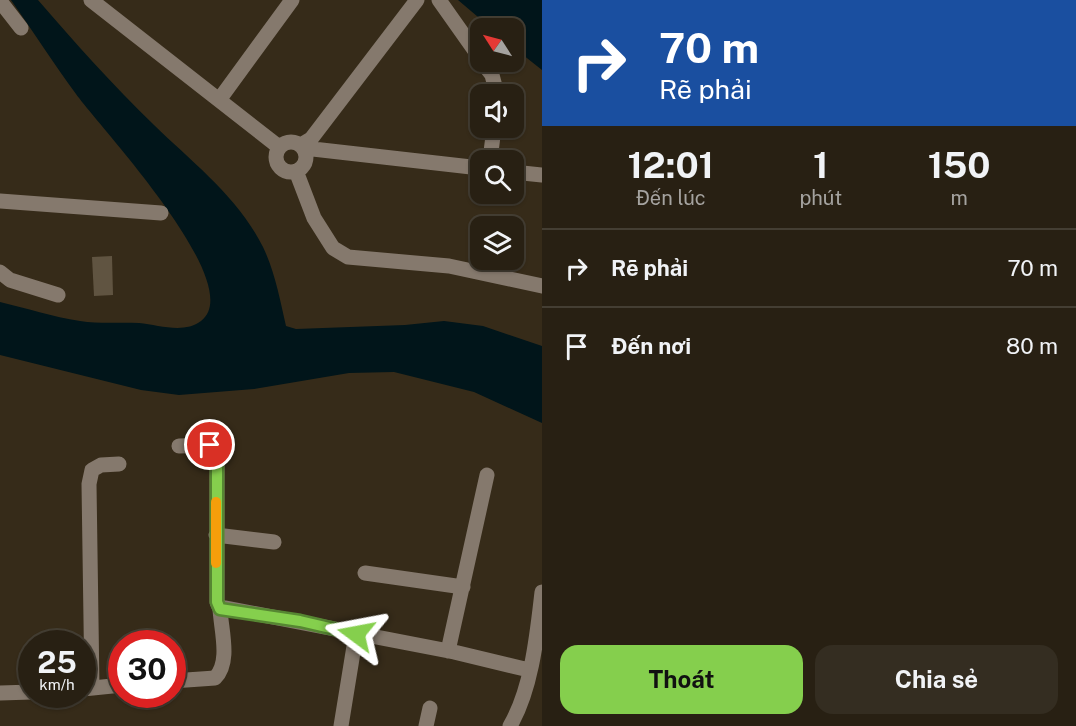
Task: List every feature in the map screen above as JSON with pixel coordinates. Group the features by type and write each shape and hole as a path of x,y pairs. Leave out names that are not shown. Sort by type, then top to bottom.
{"street":[{"path":"91,0 279,147"},
{"path":"219,100 292,0"},
{"path":"302,146 311,139 417,0"},
{"path":"439,0 470,44"},
{"path":"0,1 21,28"},
{"path":"302,146 306,157 303,166 296,171 286,171 279,165 276,156 279,147 287,142 302,146 470,167"},
{"path":"296,171 315,218 333,248 348,257 449,266 542,286"},
{"path":"524,173 542,175"},
{"path":"0,201 161,213"},
{"path":"0,272 10,280 58,295"},
{"path":"179,446 215,446 217,602 220,609 224,661 221,672 215,678 186,680"},
{"path":"88,630 89,484 93,470 101,465 119,464"},
{"path":"448,651 487,475"},
{"path":"216,536 274,542"},
{"path":"365,573 463,587"},
{"path":"510,726 519,710 529,670 542,594"},
{"path":"220,609 448,651 529,670"},
{"path":"341,726 356,634"},
{"path":"0,693 18,692"},
{"path":"426,726 430,708"}],"shaded area":[{"path":"11,0 38,0 124,95 228,196 253,229 263,247 274,276 286,326 296,329 405,325 444,321 483,326 542,346 542,423 474,392 394,372 349,373 254,389 179,395 141,390 0,355 0,302 80,321 139,323 179,328 201,321 210,302 205,275 188,242 165,206 76,94"},
{"path":"458,0 542,0 542,70 524,56 524,18 479,18"}],"building":[{"path":"112,256 113,295 94,296 92,257"}],"slow traffic":[{"path":"216,502 216,563"}],"route":[{"path":"210,445 215,446 217,451 217,602 220,609 226,608 300,621 356,634"}]}
